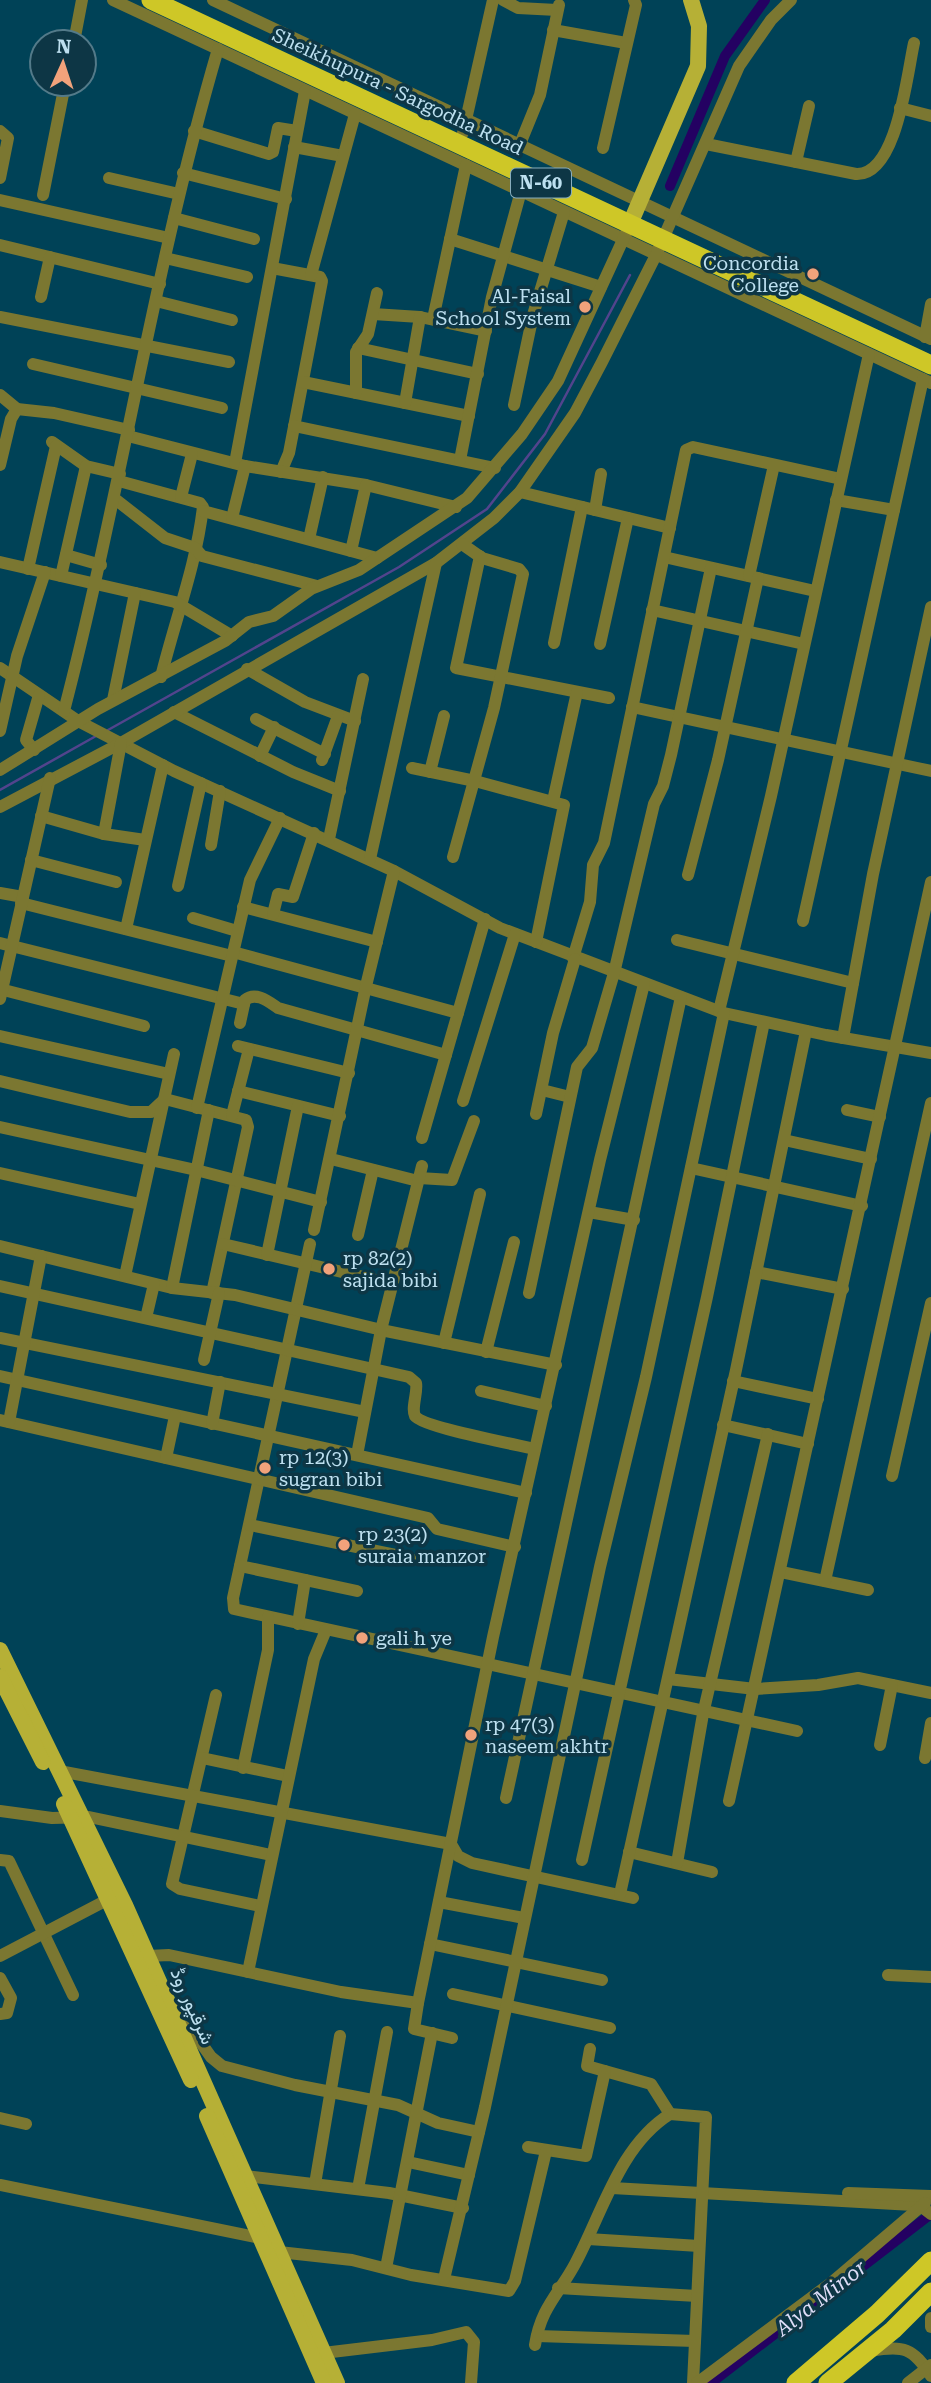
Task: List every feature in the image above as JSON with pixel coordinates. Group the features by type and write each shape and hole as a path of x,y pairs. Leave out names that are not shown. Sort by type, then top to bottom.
{"highway":[{"name":"Sheikhupura - Sargodha Road","path":"151,0 632,219 928,376"},
{"name":"Sheikhupura - Sargodha Road","path":"180,0 465,126 632,219"},
{"name":"Sheikhupura - Sargodha Road","path":"665,235 929,343"},
{"path":"796,2383 877,2315 931,2261"},
{"path":"828,2383 931,2292"}],"main road":[{"path":"632,219 698,66 699,26 691,0"},
{"name":"شرقپور روڈ","path":"0,1650 59,1771 107,1900 149,1987 260,2238 318,2353 337,2383"},
{"name":"شرقپور روڈ","path":"0,1677 148,1956 279,2252 318,2353 324,2383"}],"street":[{"path":"77,28 82,0"},
{"path":"113,0 564,212 632,219"},
{"path":"215,0 465,126 520,144 632,219 665,235 869,354 928,376 894,510 803,921"},
{"path":"465,126 493,0"},
{"path":"503,0 518,8 558,8 540,95 520,144"},
{"path":"603,148 636,5 634,0"},
{"path":"0,807 121,743 436,563 462,544 520,492 575,413 665,235 739,66 771,20 791,0"},
{"path":"553,30 626,43"},
{"path":"706,144 868,174 884,156 894,135 914,43"},
{"path":"64,711 97,585 183,173 218,49"},
{"path":"232,518 272,268 305,90"},
{"path":"43,195 62,98"},
{"path":"796,162 810,106"},
{"path":"900,108 931,116"},
{"path":"311,275 355,114"},
{"path":"194,131 269,154 273,152 278,128 297,131"},
{"path":"0,131 8,138 0,178"},
{"path":"294,147 343,156"},
{"path":"405,403 413,361 450,239 466,165"},
{"path":"183,173 286,199"},
{"path":"109,178 179,194"},
{"path":"460,460 502,256 521,191"},
{"path":"0,201 169,239"},
{"path":"514,405 533,315 564,212"},
{"path":"174,218 254,239"},
{"path":"0,770 113,701 232,636 250,622 273,616 317,586 350,574 456,507 495,468 558,381 632,219"},
{"path":"450,239 601,287"},
{"path":"0,245 160,284"},
{"path":"41,297 50,257"},
{"path":"165,258 247,277"},
{"path":"272,268 321,277 322,283 289,453 281,472"},
{"path":"356,393 358,348 368,334 377,293"},
{"path":"156,300 232,320"},
{"path":"929,343 931,304"},
{"path":"373,314 427,318 486,331"},
{"path":"0,317 229,362"},
{"path":"358,348 478,374"},
{"path":"444,2279 463,2208 575,1682 691,1168 733,955 869,354"},
{"path":"33,364 222,408"},
{"path":"303,382 469,416"},
{"path":"0,395 17,409 54,413 129,433 192,454 240,465 366,485 456,507"},
{"path":"0,466 11,419 17,409"},
{"path":"294,426 396,450 409,449 495,468"},
{"path":"28,569 54,444 86,466 200,502 203,511 192,575 179,604 161,677"},
{"path":"536,1114 553,1033 590,902 593,865 602,849 688,448 841,479"},
{"path":"181,497 192,454"},
{"path":"688,875 746,631 774,465"},
{"path":"61,576 86,466"},
{"path":"554,642 588,508 601,474"},
{"path":"309,539 323,477"},
{"path":"351,551 366,485"},
{"path":"520,492 670,528"},
{"path":"115,499 165,538 196,550 202,556 317,586"},
{"path":"836,500 894,510"},
{"path":"203,511 377,558"},
{"path":"600,644 628,518"},
{"path":"453,857 475,781 523,573 480,556 462,544"},
{"path":"66,555 101,565"},
{"path":"480,556 455,666 461,671 609,698"},
{"path":"664,557 815,591"},
{"path":"0,562 179,604 232,636"},
{"path":"370,859 436,563"},
{"path":"529,1293 579,1060 593,1044 614,973 654,804 663,786 711,568"},
{"path":"0,731 13,677 45,572"},
{"path":"113,701 135,593"},
{"path":"652,610 804,644"},
{"path":"843,1038 897,764 931,610"},
{"path":"0,668 81,722 163,765 329,839 515,934 722,1012 806,1031 931,1053"},
{"path":"247,669 305,702 355,721"},
{"path":"329,839 363,679"},
{"path":"553,801 577,692"},
{"path":"34,750 26,740 39,695"},
{"path":"632,707 931,771"},
{"path":"174,712 260,756 340,791"},
{"path":"256,719 323,757 338,716"},
{"path":"430,772 444,716"},
{"path":"260,756 274,727"},
{"path":"104,834 121,743"},
{"path":"126,929 153,802 160,791 163,765"},
{"path":"412,768 562,804 564,810 536,942"},
{"path":"50,779 22,900 6,944 1,993 144,1026"},
{"path":"178,886 201,783"},
{"path":"211,845 220,791"},
{"path":"41,816 104,834 145,840"},
{"path":"172,1288 196,1170 203,1109 237,931 256,864 280,818"},
{"path":"272,914 278,894 293,897 314,833"},
{"path":"31,860 116,882"},
{"path":"314,1230 366,986 394,871"},
{"path":"729,1801 862,1206 931,882"},
{"path":"0,893 126,929 366,986 458,1013"},
{"path":"243,907 377,942"},
{"path":"193,918 237,931"},
{"path":"422,1138 485,919"},
{"path":"463,1101 515,934"},
{"path":"677,940 853,983"},
{"path":"6,944 244,1004"},
{"path":"452,2038 414,2028 418,2003 535,1449 645,984"},
{"path":"240,1023 247,997 263,998 278,1008 446,1055"},
{"path":"506,1798 681,998"},
{"path":"582,1860 764,1022"},
{"path":"59,1771 451,1844 458,1856 468,1861 626,1896 629,1852 757,1272 806,1031"},
{"path":"0,1035 169,1074"},
{"path":"232,1115 244,1047 349,1073"},
{"path":"125,1276 174,1054"},
{"path":"0,1081 130,1112 151,1112 165,1099"},
{"path":"542,1090 570,1097"},
{"path":"238,1091 340,1116"},
{"path":"165,1099 232,1115 244,1119 248,1124 223,1244 204,1360"},
{"path":"825,1581 931,1103"},
{"path":"267,1255 298,1106"},
{"path":"847,1110 880,1117"},
{"path":"331,1159 373,1170 452,1180 474,1121"},
{"path":"0,1127 196,1170 321,1202"},
{"path":"784,1140 871,1159"},
{"path":"691,1168 862,1206"},
{"path":"358,1236 373,1170"},
{"path":"0,1173 140,1204"},
{"path":"357,1455 381,1330 420,1175"},
{"path":"444,1343 480,1194"},
{"path":"589,1213 634,1220"},
{"path":"486,1352 514,1242"},
{"path":"223,1244 393,1284"},
{"path":"310,1244 233,1608 797,1731"},
{"path":"0,1246 172,1288 216,1293 556,1365"},
{"path":"41,1256 16,1380 4,1421 428,1518 437,1529 514,1547"},
{"path":"757,1272 843,1289"},
{"path":"146,1318 155,1284"},
{"path":"0,1286 413,1379 417,1391 414,1412 420,1420 451,1430 535,1449"},
{"path":"892,1476 931,1303"},
{"path":"0,1338 278,1392 365,1412"},
{"path":"0,1376 526,1493"},
{"path":"733,1381 818,1399"},
{"path":"212,1424 220,1382"},
{"path":"481,1391 546,1406"},
{"path":"166,1458 175,1416"},
{"path":"723,1425 808,1444"},
{"path":"677,1863 704,1711 768,1434"},
{"path":"250,1525 410,1558"},
{"path":"240,1566 357,1591"},
{"path":"781,1572 868,1590"},
{"path":"298,1624 305,1580"},
{"path":"243,1768 268,1650 268,1617"},
{"path":"248,1972 314,1659 326,1630"},
{"path":"668,1678 755,1689 818,1685 858,1678 931,1693"},
{"path":"880,1745 892,1685"},
{"path":"216,1695 173,1885 260,1906"},
{"path":"925,1758 931,1723"},
{"path":"202,1758 288,1776"},
{"path":"0,1811 76,1817 271,1855"},
{"path":"629,1852 712,1872"},
{"path":"0,1860 9,1861 73,1995"},
{"path":"0,1956 107,1900"},
{"path":"439,1902 524,1918"},
{"path":"430,1944 602,1980"},
{"path":"148,1956 169,1955 341,1992 418,2003"},
{"path":"887,1975 931,1976"},
{"path":"0,1978 11,1998 8,2013 0,2014"},
{"path":"453,1994 610,2028"},
{"path":"177,2022 194,2033 222,2066 375,2101 418,2113 438,2123 479,2132"},
{"path":"358,2189 387,2032"},
{"path":"386,2268 432,2034"},
{"path":"315,2184 340,2035"},
{"path":"590,2049 587,2066 651,2084 670,2115"},
{"path":"528,2147 586,2156 605,2071"},
{"path":"691,2341 536,2341 548,2304 588,2239 613,2184 630,2156 670,2115 706,2117 699,2189 691,2341 695,2383"},
{"path":"0,2118 26,2124"},
{"path":"279,2252 352,2260 504,2292 512,2287 546,2151"},
{"path":"408,2162 469,2175"},
{"path":"245,2176 358,2189 463,2208"},
{"path":"613,2184 929,2203"},
{"path":"0,2185 260,2238"},
{"path":"695,2383 831,2283 929,2203"},
{"path":"588,2239 696,2245"},
{"path":"558,2288 693,2295"},
{"path":"931,2318 931,2327"},
{"path":"318,2353 432,2340 466,2332 471,2336 474,2347 471,2383"},
{"path":"867,2351 889,2348 911,2351 929,2370 908,2383"}],"waterway":[{"path":"670,186 725,56 765,0"},
{"path":"108,730 399,567 487,509 545,434 630,275"},
{"path":"0,790 96,736"},
{"name":"Alya Minor","path":"711,2383 931,2214"}],"place":[{"name":"Concordia College","path":"813,274"},
{"name":"Al-Faisal School System","path":"585,307"},
{"name":"rp 82(2) sajida bibi","path":"329,1269"},
{"name":"rp 12(3) sugran bibi","path":"265,1468"},
{"name":"rp 23(2) suraia manzor","path":"344,1545"},
{"name":"gali h ye","path":"362,1638"},
{"name":"rp 47(3) naseem akhtr","path":"471,1735"}]}
